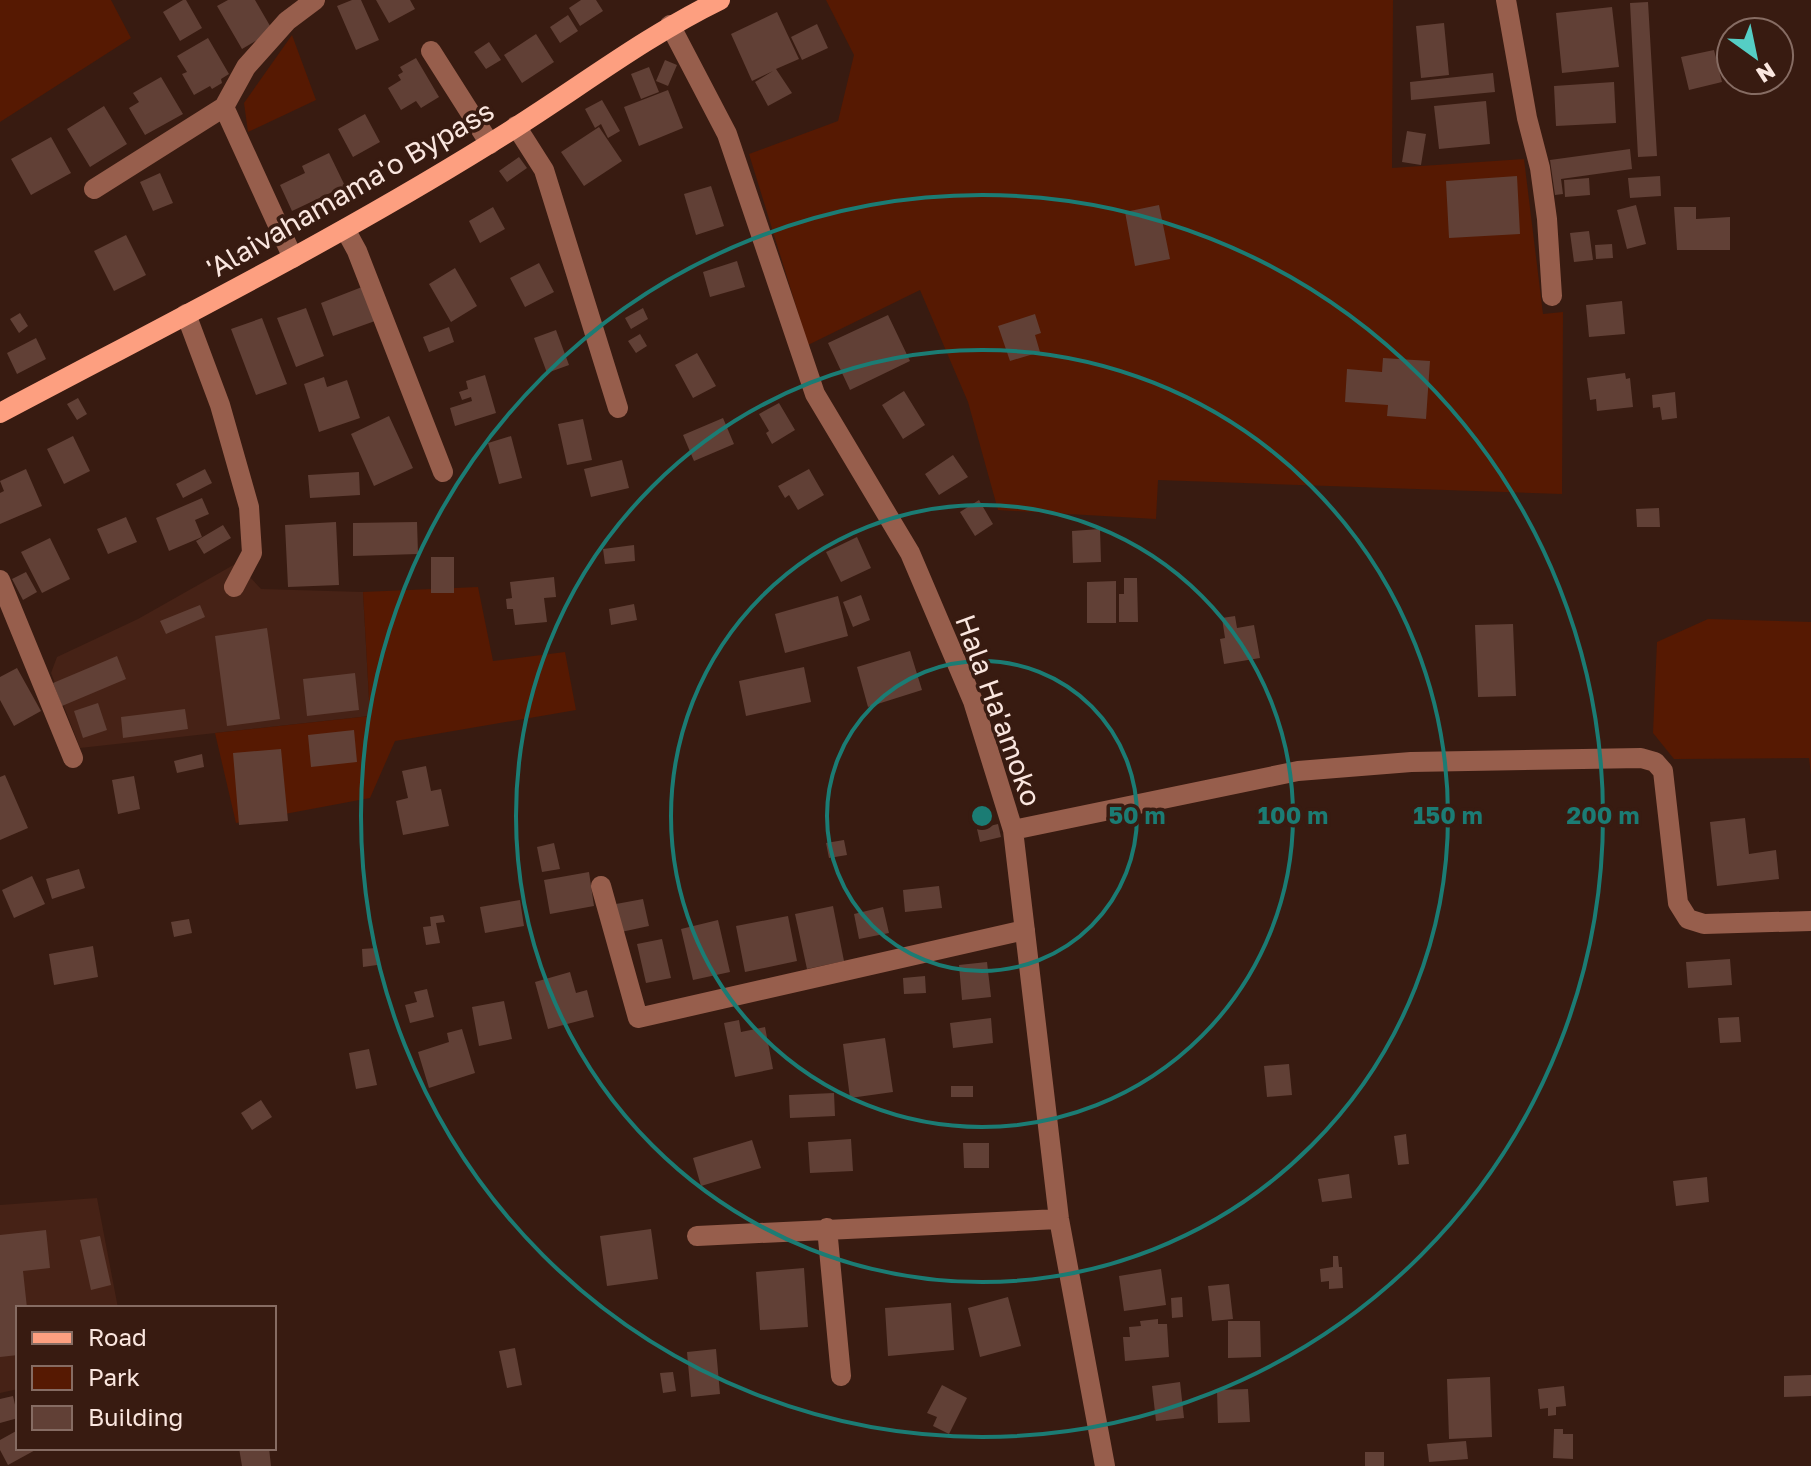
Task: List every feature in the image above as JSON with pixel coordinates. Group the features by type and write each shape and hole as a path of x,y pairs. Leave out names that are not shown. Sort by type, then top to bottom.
{"main road":[{"name":"'Alaivahamama'o Bypass","path":"0,413 345,229 490,144 670,25 720,0"}],"street":[{"path":"94,189 224,107 246,67 287,21 315,0"},
{"path":"1506,0 1527,118 1540,168 1552,296"},
{"name":"Hala Ha'amoko","path":"670,25 727,134 815,394 916,567 973,701 1013,830 1059,1219 1105,1466"},
{"path":"431,51 490,144"},
{"path":"224,107 293,258"},
{"path":"516,126 544,170 618,408"},
{"path":"345,229 357,251 443,472"},
{"path":"186,314 220,405 249,507 252,553 234,587"},
{"path":"0,580 73,758"},
{"path":"1013,830 1298,771 1411,762 1641,758 1655,762 1663,771 1678,903 1688,919 1704,924 1811,921"},
{"path":"601,886 638,1018 1025,930"},
{"path":"697,1236 1059,1219"},
{"path":"827,1228 841,1376"}],"shaded area":[{"path":"237,563 261,589 363,592 370,716 80,748 51,673 57,657 138,619"},
{"path":"97,1198 118,1306 16,1306 16,1389 0,1393 0,1205"}],"green space":[{"path":"0,0 111,0 131,38 0,122"},
{"path":"826,0 1393,0 1392,168 1524,159 1543,314 1563,312 1562,494 1158,480 1156,519 998,510 968,402 920,290 808,345 749,154 838,121 854,55"},
{"path":"292,35 316,100 248,132 244,103"},
{"path":"478,587 493,661 565,652 576,710 395,741 370,798 236,823 215,733 370,716 363,592"},
{"path":"1708,619 1811,622 1811,775 1809,758 1674,759 1653,733 1657,642"}],"building":[{"path":"186,0 202,28 180,41 163,12"},
{"path":"228,0 255,0 273,31 242,49 217,6"},
{"path":"361,0 379,40 356,50 337,6"},
{"path":"376,0 410,0 415,9 389,23"},
{"path":"581,0 596,0 603,11 580,26 569,8"},
{"path":"1648,2 1657,156 1638,157 1630,3"},
{"path":"1612,7 1619,67 1562,73 1556,13"},
{"path":"777,12 799,59 776,69 792,93 768,106 755,82 773,71 752,81 731,34"},
{"path":"568,15 578,31 560,43 550,27"},
{"path":"1444,23 1449,75 1421,78 1416,26"},
{"path":"817,24 828,48 802,60 791,37"},
{"path":"536,34 554,62 522,83 504,55"},
{"path":"208,38 229,74 212,89 210,86 194,95 182,74 187,72 177,56"},
{"path":"489,42 501,60 486,69 474,52"},
{"path":"1714,50 1715,84 1689,90 1681,57"},
{"path":"416,58 439,97 421,108 416,101 401,110 388,88 401,80 398,75 403,72 400,67"},
{"path":"665,60 677,65 668,86 656,81"},
{"path":"649,67 659,92 641,99 631,74"},
{"path":"1493,73 1495,92 1411,100 1410,82"},
{"path":"161,77 183,114 145,135 129,108 139,102 133,93"},
{"path":"1614,82 1616,123 1556,126 1554,86"},
{"path":"668,90 683,128 639,146 624,107"},
{"path":"602,100 620,131 608,138 601,124 595,128 585,109"},
{"path":"1486,101 1490,144 1439,149 1434,106"},
{"path":"104,106 127,144 90,167 67,129"},
{"path":"365,114 380,142 353,157 338,129"},
{"path":"599,127 622,161 584,186 561,152"},
{"path":"1407,131 1426,134 1421,165 1402,162"},
{"path":"51,137 71,173 31,195 11,159"},
{"path":"1630,149 1632,169 1561,179 1563,194 1555,195 1550,160"},
{"path":"329,153 345,186 292,211 280,185 305,173 302,166"},
{"path":"519,157 527,168 507,182 499,171"},
{"path":"160,173 173,203 153,211 140,182"},
{"path":"1517,176 1520,234 1449,238 1446,181"},
{"path":"1660,176 1661,196 1630,198 1628,178"},
{"path":"1589,178 1590,195 1565,197 1564,180"},
{"path":"711,186 724,226 696,235 684,194"},
{"path":"1159,205 1170,259 1135,266 1125,212"},
{"path":"1636,205 1646,244 1627,249 1617,210"},
{"path":"493,207 505,229 480,243 469,221"},
{"path":"1674,207 1696,207 1696,219 1730,217 1730,250 1677,250"},
{"path":"1589,231 1593,260 1574,262 1570,233"},
{"path":"126,235 146,275 114,291 94,251"},
{"path":"1612,244 1613,258 1596,259 1595,245"},
{"path":"737,261 745,287 710,297 703,272"},
{"path":"539,263 554,292 525,307 510,278"},
{"path":"455,268 477,306 451,322 429,284"},
{"path":"362,287 375,321 333,336 321,303"},
{"path":"1622,301 1625,334 1589,337 1586,305"},
{"path":"306,308 324,356 296,367 277,318"},
{"path":"643,308 648,319 631,329 625,318"},
{"path":"20,313 28,326 19,333 10,319"},
{"path":"1035,314 1041,333 1035,335 1040,352 1010,361 998,326"},
{"path":"888,315 910,361 850,390 828,343"},
{"path":"262,318 287,384 256,395 231,329"},
{"path":"449,327 454,342 429,352 423,337"},
{"path":"556,330 569,365 547,373 534,338"},
{"path":"640,334 647,346 636,353 628,341"},
{"path":"36,338 46,359 17,374 7,353"},
{"path":"697,353 716,386 693,398 675,365"},
{"path":"1383,358 1430,361 1426,419 1387,416 1388,405 1345,402 1347,369 1382,372"},
{"path":"1625,373 1626,379 1630,378 1633,407 1597,411 1596,399 1590,400 1587,378"},
{"path":"485,375 496,413 455,426 450,408 472,401 471,397 462,400 459,392 468,389 466,381"},
{"path":"324,377 327,387 347,380 360,418 319,432 304,384"},
{"path":"904,391 925,425 903,439 882,405"},
{"path":"1675,392 1677,418 1662,420 1660,407 1653,408 1652,395"},
{"path":"78,398 87,414 77,420 67,404"},
{"path":"779,403 795,430 772,444 766,433 769,431 759,414"},
{"path":"389,416 413,468 374,486 351,434"},
{"path":"723,418 734,444 694,461 683,435"},
{"path":"583,419 592,460 567,465 558,424"},
{"path":"73,436 90,471 64,484 47,449"},
{"path":"511,436 522,478 499,484 488,443"},
{"path":"953,455 968,477 939,495 925,474"},
{"path":"622,460 629,488 591,497 584,469"},
{"path":"26,469 42,506 0,524 0,493 4,491 0,481"},
{"path":"205,469 212,483 183,498 176,484"},
{"path":"809,469 824,495 798,510 789,495 785,498 778,486"},
{"path":"359,472 360,495 310,498 308,475"},
{"path":"202,498 209,514 195,520 202,537 169,551 156,518"},
{"path":"979,500 993,524 975,536 960,512"},
{"path":"1659,508 1660,527 1637,527 1636,509"},
{"path":"126,517 137,542 108,554 97,529"},
{"path":"336,522 339,585 288,587 285,525"},
{"path":"417,522 418,554 353,556 353,523"},
{"path":"223,525 231,538 204,554 196,541"},
{"path":"1100,529 1101,562 1073,563 1072,531"},
{"path":"857,537 871,568 841,582 826,552"},
{"path":"50,538 70,579 42,593 21,552"},
{"path":"634,545 635,561 605,564 603,549"},
{"path":"431,557 454,557 454,593 431,593"},
{"path":"26,572 37,592 23,600 12,579"},
{"path":"554,577 556,597 544,598 547,622 515,625 513,609 507,609 506,599 512,598 510,582"},
{"path":"1124,578 1137,578 1138,622 1119,622 1119,594 1124,594"},
{"path":"1116,581 1116,623 1087,623 1087,582"},
{"path":"861,595 870,620 853,627 843,602"},
{"path":"838,596 848,636 785,653 775,614"},
{"path":"634,604 637,620 611,625 609,609"},
{"path":"200,605 205,617 166,634 160,621"},
{"path":"1235,616 1237,628 1254,625 1260,658 1224,664 1220,639 1225,638 1222,618"},
{"path":"1513,624 1516,696 1478,697 1475,625"},
{"path":"267,628 280,719 227,726 215,636"},
{"path":"910,651 922,690 868,707 857,667"},
{"path":"117,656 126,679 62,706 53,683"},
{"path":"804,667 811,702 746,716 739,681"},
{"path":"17,668 41,711 14,726 0,700 0,677"},
{"path":"355,673 359,710 307,716 303,679"},
{"path":"98,703 107,730 83,738 74,711"},
{"path":"185,709 188,729 123,738 121,717"},
{"path":"354,730 357,762 311,767 308,735"},
{"path":"281,749 288,821 239,825 233,753"},
{"path":"202,754 204,767 177,773 174,761"},
{"path":"426,766 431,791 441,789 449,826 403,835 396,801 408,798 402,771"},
{"path":"5,775 28,828 0,840 0,777"},
{"path":"134,776 140,809 118,814 112,780"},
{"path":"1745,818 1749,854 1776,850 1779,879 1717,886 1710,822"},
{"path":"998,824 1001,837 980,842 977,829"},
{"path":"844,840 847,855 829,858 826,843"},
{"path":"554,843 560,869 542,872 537,847"},
{"path":"79,869 85,888 52,899 46,879"},
{"path":"589,872 594,906 550,914 544,880"},
{"path":"32,876 45,904 14,918 2,890"},
{"path":"939,886 942,908 905,912 903,890"},
{"path":"643,899 649,926 621,932 616,904"},
{"path":"520,900 524,926 485,933 480,907"},
{"path":"833,906 844,961 807,969 795,914"},
{"path":"883,907 889,933 859,939 854,914"},
{"path":"443,915 445,922 436,923 440,943 426,945 423,927 431,926 430,917"},
{"path":"788,916 797,961 745,972 736,926"},
{"path":"189,919 192,933 174,937 171,922"},
{"path":"718,920 730,972 693,980 681,929"},
{"path":"662,939 671,978 646,983 637,944"},
{"path":"93,946 98,977 54,985 49,954"},
{"path":"376,948 377,965 363,967 362,949"},
{"path":"1730,959 1732,985 1688,988 1686,962"},
{"path":"987,962 991,997 962,1000 959,965"},
{"path":"570,972 576,993 587,990 594,1017 548,1029 535,982"},
{"path":"925,976 926,993 904,994 903,978"},
{"path":"427,989 434,1017 410,1023 405,1005 417,1002 414,992"},
{"path":"504,1001 512,1039 479,1046 472,1007"},
{"path":"1739,1017 1741,1042 1720,1043 1718,1018"},
{"path":"991,1018 993,1043 953,1048 950,1023"},
{"path":"739,1020 741,1032 765,1027 773,1069 735,1077 724,1023"},
{"path":"462,1029 475,1073 429,1088 418,1052 449,1042 447,1033"},
{"path":"885,1038 893,1092 850,1098 843,1044"},
{"path":"369,1049 377,1085 356,1089 349,1053"},
{"path":"1289,1064 1292,1095 1267,1097 1264,1066"},
{"path":"951,1086 973,1086 973,1097 951,1097"},
{"path":"834,1093 835,1116 790,1118 789,1095"},
{"path":"261,1100 272,1117 252,1130 241,1113"},
{"path":"1406,1134 1409,1164 1398,1165 1394,1136"},
{"path":"851,1139 853,1171 810,1173 808,1142"},
{"path":"752,1140 761,1168 701,1186 693,1158"},
{"path":"963,1143 989,1143 989,1168 964,1168"},
{"path":"1349,1174 1352,1198 1322,1202 1318,1179"},
{"path":"1707,1177 1709,1202 1676,1206 1673,1181"},
{"path":"651,1229 658,1279 607,1286 600,1236"},
{"path":"46,1230 50,1268 23,1271 27,1306 16,1306 16,1355 0,1357 0,1235"},
{"path":"100,1236 111,1285 91,1290 80,1240"},
{"path":"1333,1256 1338,1256 1339,1267 1342,1267 1343,1288 1329,1289 1329,1281 1321,1282 1320,1269 1333,1267"},
{"path":"804,1268 808,1327 760,1330 756,1272"},
{"path":"1161,1269 1166,1305 1124,1311 1119,1276"},
{"path":"1229,1284 1233,1319 1212,1321 1208,1286"},
{"path":"1008,1297 1021,1346 980,1357 968,1308"},
{"path":"1182,1297 1183,1317 1172,1318 1171,1298"},
{"path":"951,1303 954,1350 888,1356 885,1308"},
{"path":"1158,1319 1158,1324 1167,1324 1169,1357 1125,1361 1123,1337 1130,1337 1129,1327 1141,1326 1140,1321"},
{"path":"1228,1321 1260,1321 1261,1357 1228,1358"},
{"path":"515,1348 522,1385 507,1388 499,1351"},
{"path":"716,1349 720,1394 691,1397 687,1352"},
{"path":"673,1372 676,1391 663,1393 660,1373"},
{"path":"1811,1375 1811,1396 1784,1397 1784,1376"},
{"path":"1490,1377 1492,1437 1449,1439 1447,1379"},
{"path":"1180,1382 1184,1418 1156,1421 1152,1386"},
{"path":"942,1385 967,1398 949,1434 933,1426 937,1417 927,1413"},
{"path":"1564,1386 1566,1406 1556,1407 1556,1415 1548,1416 1548,1408 1540,1409 1538,1389"},
{"path":"1248,1389 1250,1422 1218,1423 1217,1390"},
{"path":"13,1396 16,1419 0,1423 0,1399"},
{"path":"1554,1429 1563,1429 1563,1434 1573,1434 1573,1459 1553,1458"},
{"path":"16,1431 16,1450 35,1450 8,1465 0,1450 0,1440"},
{"path":"1466,1441 1468,1459 1429,1462 1427,1444"},
{"path":"239,1450 269,1450 271,1466 242,1466"},
{"path":"1365,1452 1384,1452 1384,1466 1365,1466"}]}
